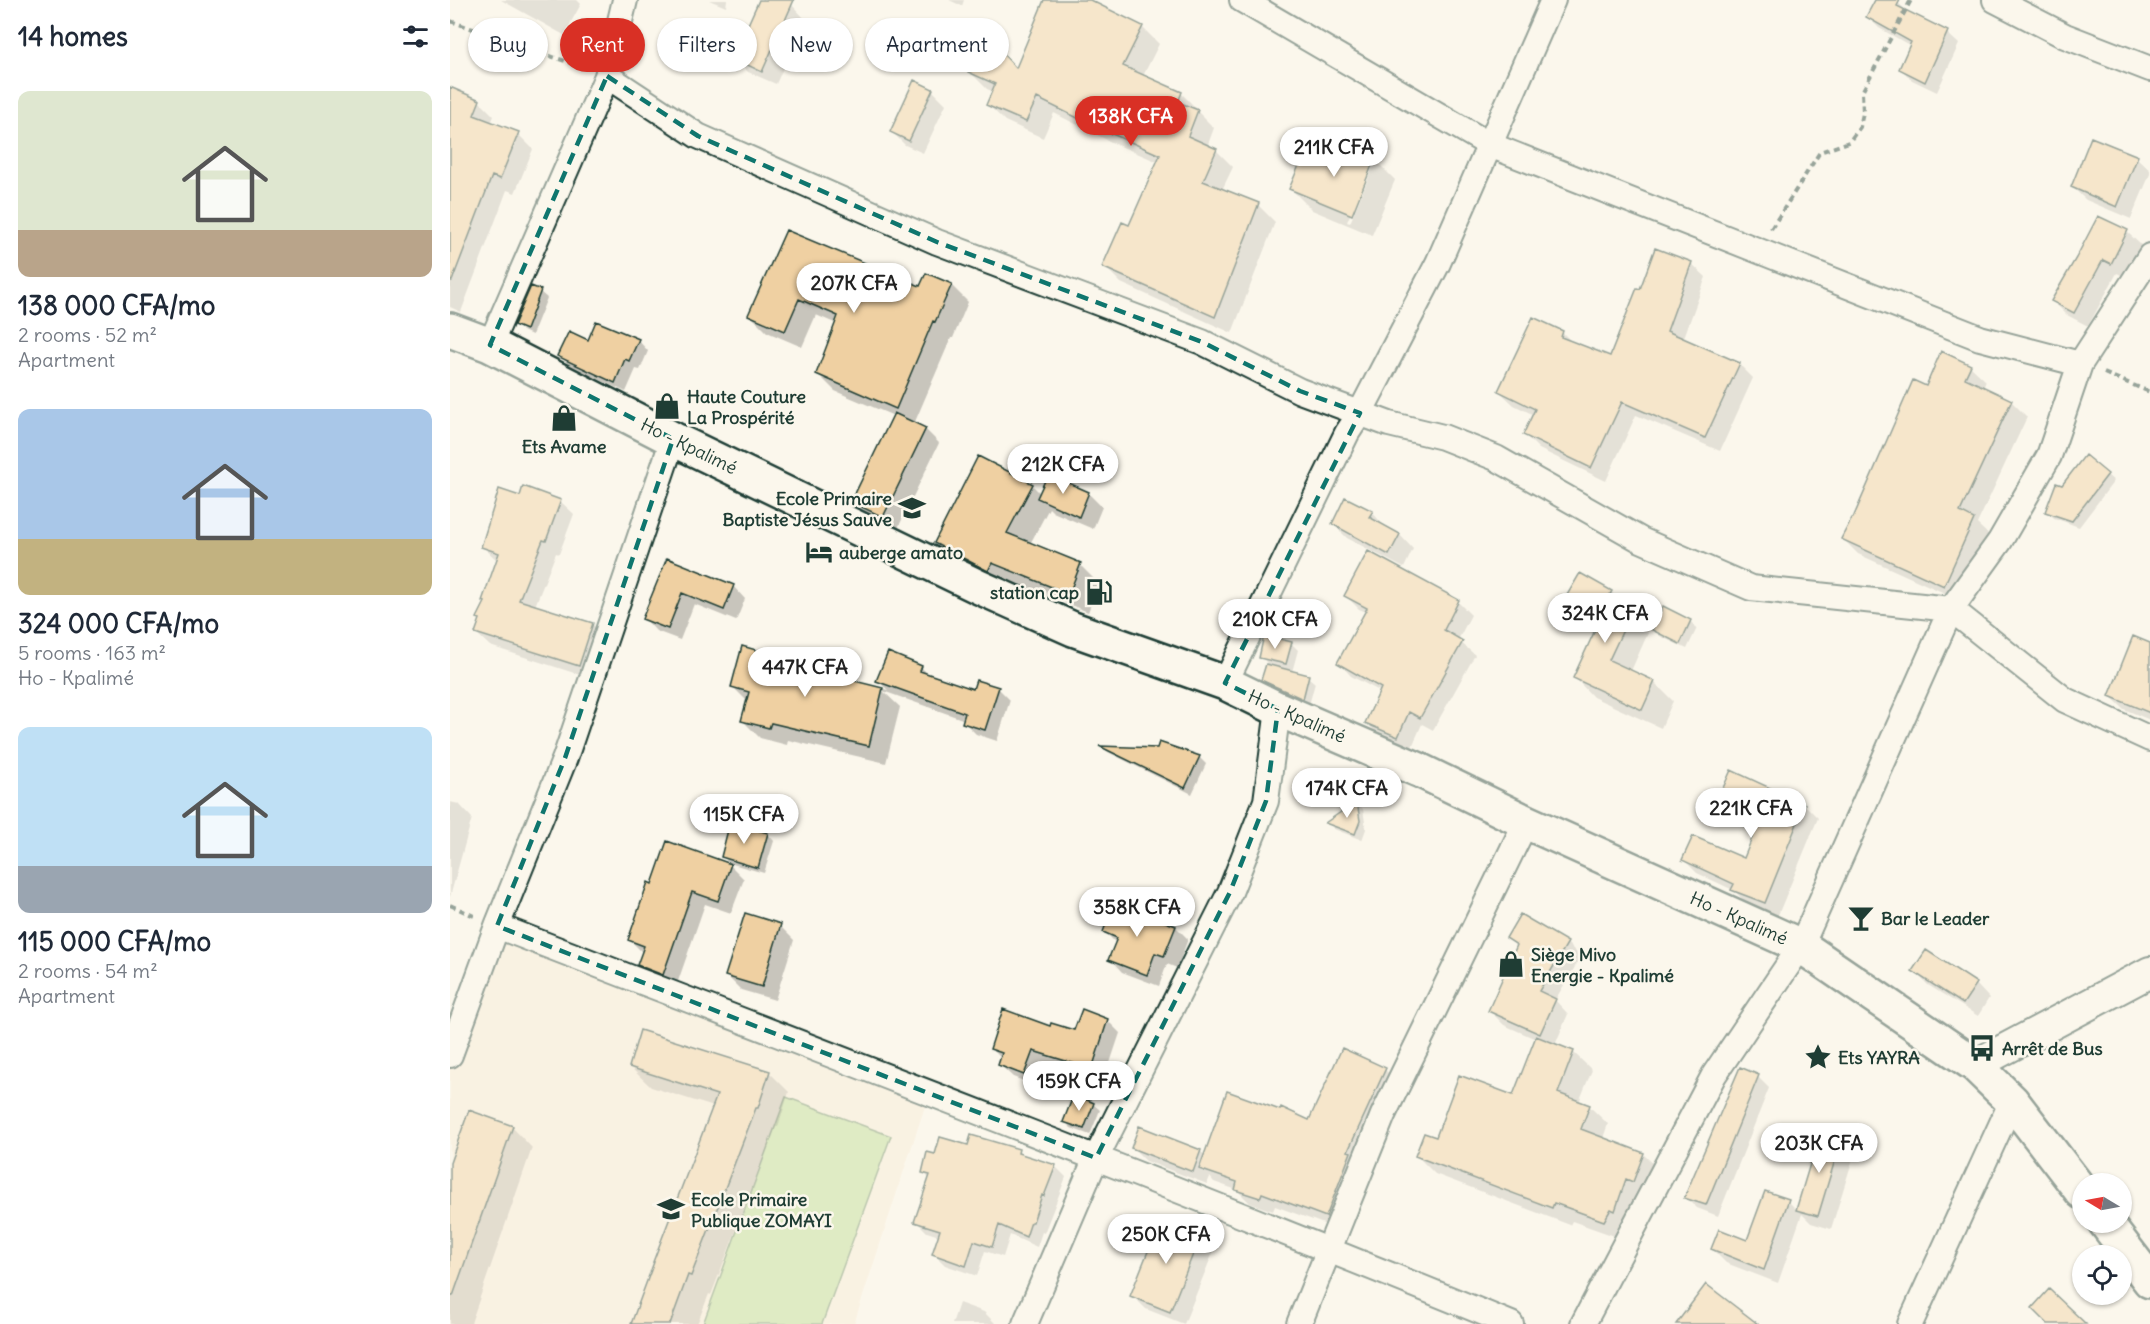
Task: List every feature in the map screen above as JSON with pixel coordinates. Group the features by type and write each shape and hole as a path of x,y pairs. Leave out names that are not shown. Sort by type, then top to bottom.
{"main road":[{"name":"Ho - Kpalimé","path":"450,330 490,345 673,439 990,592 1073,629 1225,683 1801,946 1975,1065 2013,1101 2072,1179"},
{"path":"2113,1233 2150,1281"}],"street":[{"path":"490,345 607,76 625,0"},
{"path":"1242,0 1490,145 1980,338 2080,363"},
{"path":"1225,683 1347,433 1360,413 1438,263 1553,0"},
{"path":"1995,0 2065,36 2150,69"},
{"path":"607,76 698,136 937,242 1202,342 1300,391 1389,424 1443,436 1496,458 1641,540 1751,588 1952,609 2065,700 2150,740"},
{"path":"1583,1324 1714,1075 1801,946 1952,609 2000,541 2049,456 2080,363 2150,256"},
{"path":"450,1055 497,926 565,758 673,439"},
{"path":"1025,1324 1096,1158 1230,892 1266,801 1278,709"},
{"path":"1299,1324 1383,1115 1526,822"},
{"path":"497,926 1329,1249 1511,1324"},
{"path":"1975,1065 2150,972"},
{"path":"1910,1324 2013,1101"}],"path":[{"path":"1757,250 1820,152 1849,142 1860,127 1863,113 1862,92 1911,0"},
{"path":"450,21 607,76"},
{"path":"2080,363 2150,392"}],"highlighted area":[{"path":"607,76 698,136 937,242 1202,342 1300,391 1360,413 1225,683 1278,709 1266,801 1230,892 1096,1158 497,926 565,758 673,439 490,345"}],"shaded area":[{"name":"Ecole Primaire Publique ZOMAYI","path":"498,927 929,1094 854,1324 450,1324 450,1065"}],"green space":[{"path":"786,1097 891,1136 822,1324 703,1324"}],"building":[{"path":"759,0 794,0 786,18 769,18 769,56 762,72 757,70 757,18 751,18"},
{"path":"1044,0 1090,0 1143,26 1123,66 1182,92 1178,102 1198,110 1188,136 1217,149 1203,181 1259,203 1215,317 1102,267 1122,222 1129,225 1160,155 1037,98 1026,122 986,105 995,84 968,72 1009,72 1009,60 1016,68"},
{"path":"1875,0 1900,0 1897,6 1948,31 1925,82 1899,69 1911,42 1866,17"},
{"path":"914,80 933,89 909,141 890,132"},
{"path":"450,87 480,100 474,115 519,132 500,179 492,176 452,281 450,281"},
{"path":"2091,137 2138,156 2117,207 2071,187"},
{"path":"1341,143 1375,158 1352,215 1289,189 1306,149 1334,160"},
{"path":"2098,216 2128,230 2111,264 2103,260 2074,313 2051,301"},
{"path":"786,230 920,286 926,273 952,284 935,322 933,321 896,409 816,374 838,316 799,299 785,331 748,315"},
{"path":"1655,248 1692,262 1667,331 1740,363 1705,438 1622,402 1591,468 1523,435 1535,409 1498,391 1533,317 1563,331 1561,337 1610,356 1637,288 1640,289"},
{"path":"531,286 541,290 526,330 514,325"},
{"path":"596,321 639,339 629,361 625,359 615,383 557,356 569,331 588,340"},
{"path":"1941,351 1971,365 1965,378 2012,400 1960,512 1974,519 1944,586 1841,539 1853,518 1913,380 1926,386"},
{"path":"894,413 926,428 883,517 851,502"},
{"path":"2085,455 2108,474 2072,521 2045,512 2056,483 2062,485"},
{"path":"978,456 1033,484 1007,533 1081,563 1069,594 992,563 988,571 934,543"},
{"path":"1048,474 1089,492 1079,517 1037,498"},
{"path":"523,486 561,500 546,541 543,540 519,600 593,623 579,666 475,633 480,619 477,618 485,602 482,601 499,553 481,547 499,489 520,496"},
{"path":"1345,497 1373,511 1369,517 1400,534 1389,555 1332,524"},
{"path":"1368,551 1459,600 1444,630 1463,641 1420,718 1409,712 1398,737 1365,723 1381,688 1337,663 1367,608 1344,596"},
{"path":"667,558 734,585 724,610 682,593 668,629 642,619"},
{"path":"1580,573 1612,591 1606,601 1631,613 1609,660 1655,681 1642,710 1573,678 1596,628 1560,607"},
{"path":"1663,606 1691,620 1680,644 1652,630"},
{"path":"1264,635 1292,642 1286,664 1259,658"},
{"path":"2133,636 2150,643 2150,713 2109,696"},
{"path":"742,646 788,659 786,664 883,688 869,746 771,723 769,728 741,721 749,692 731,687"},
{"path":"888,652 922,666 920,671 973,689 976,680 999,687 985,730 962,723 965,713 876,681"},
{"path":"1266,664 1309,675 1303,699 1261,680"},
{"path":"1159,742 1200,756 1185,788 1099,746 1157,748"},
{"path":"1731,770 1805,804 1765,903 1731,890 1734,884 1682,860 1693,836 1744,858 1761,816 1719,797"},
{"path":"1357,801 1360,821 1355,834 1325,823"},
{"path":"730,822 768,833 758,868 721,857"},
{"path":"667,841 731,864 718,901 692,892 663,975 637,965 644,946 628,940 648,882 652,884"},
{"path":"1114,902 1176,926 1164,956 1155,953 1147,975 1108,960 1117,938 1103,932"},
{"path":"745,913 781,924 762,987 725,976"},
{"path":"1520,914 1568,942 1539,991 1556,999 1540,1034 1488,1011 1517,945 1506,938"},
{"path":"1926,950 1977,983 1963,1004 1912,971"},
{"path":"1003,1009 1050,1026 1051,1023 1074,1030 1082,1009 1108,1019 1092,1069 1033,1051 1024,1075 998,1065 1002,1053 990,1049"},
{"path":"640,1030 770,1071 758,1108 756,1108 670,1324 631,1324 717,1095 629,1067"},
{"path":"1536,1036 1574,1051 1558,1093 1590,1105 1581,1129 1644,1153 1633,1182 1626,1179 1615,1211 1611,1209 1604,1221 1554,1203 1552,1208 1415,1156 1424,1133 1436,1137 1459,1075 1513,1095"},
{"path":"1342,1048 1386,1068 1348,1151 1351,1152 1326,1217 1262,1193 1260,1198 1235,1190 1237,1182 1199,1169 1227,1091 1280,1110 1281,1107 1309,1120"},
{"path":"1740,1067 1759,1075 1706,1205 1684,1198"},
{"path":"1074,1094 1094,1103 1084,1129 1063,1122"},
{"path":"469,1110 513,1126 453,1296 450,1296 450,1163"},
{"path":"1139,1126 1201,1150 1193,1172 1131,1148"},
{"path":"1820,1131 1842,1137 1818,1216 1796,1210"},
{"path":"971,1135 1019,1149 1018,1153 1056,1165 1026,1237 999,1225 992,1247 974,1241 966,1266 932,1254 940,1230 914,1222 930,1175 922,1173 927,1152 935,1154 940,1137 968,1145"},
{"path":"1765,1191 1789,1199 1764,1270 1711,1249 1719,1229 1747,1240"},
{"path":"1161,1219 1201,1234 1170,1312 1130,1296"},
{"path":"1706,1284 1758,1324 1676,1324"},
{"path":"2049,1289 2086,1324 2048,1324 2032,1308"}],"place":[{"name":"Haute Couture La Prospérité","path":"667,406"},
{"name":"Ets Avame","path":"564,418"},
{"name":"Ecole Primaire Baptiste Jésus Sauve","path":"912,508"},
{"name":"auberge amato","path":"819,552"},
{"name":"station cap","path":"1099,592"},
{"name":"Bar le Leader","path":"1861,918"},
{"name":"Siège Mivo Energie - Kpalimé","path":"1511,964"},
{"name":"Arrêt de Bus","path":"1982,1048"},
{"name":"Ets YAYRA","path":"1818,1057"},
{"name":"Ecole Primaire Publique ZOMAYI","path":"671,1209"}]}
